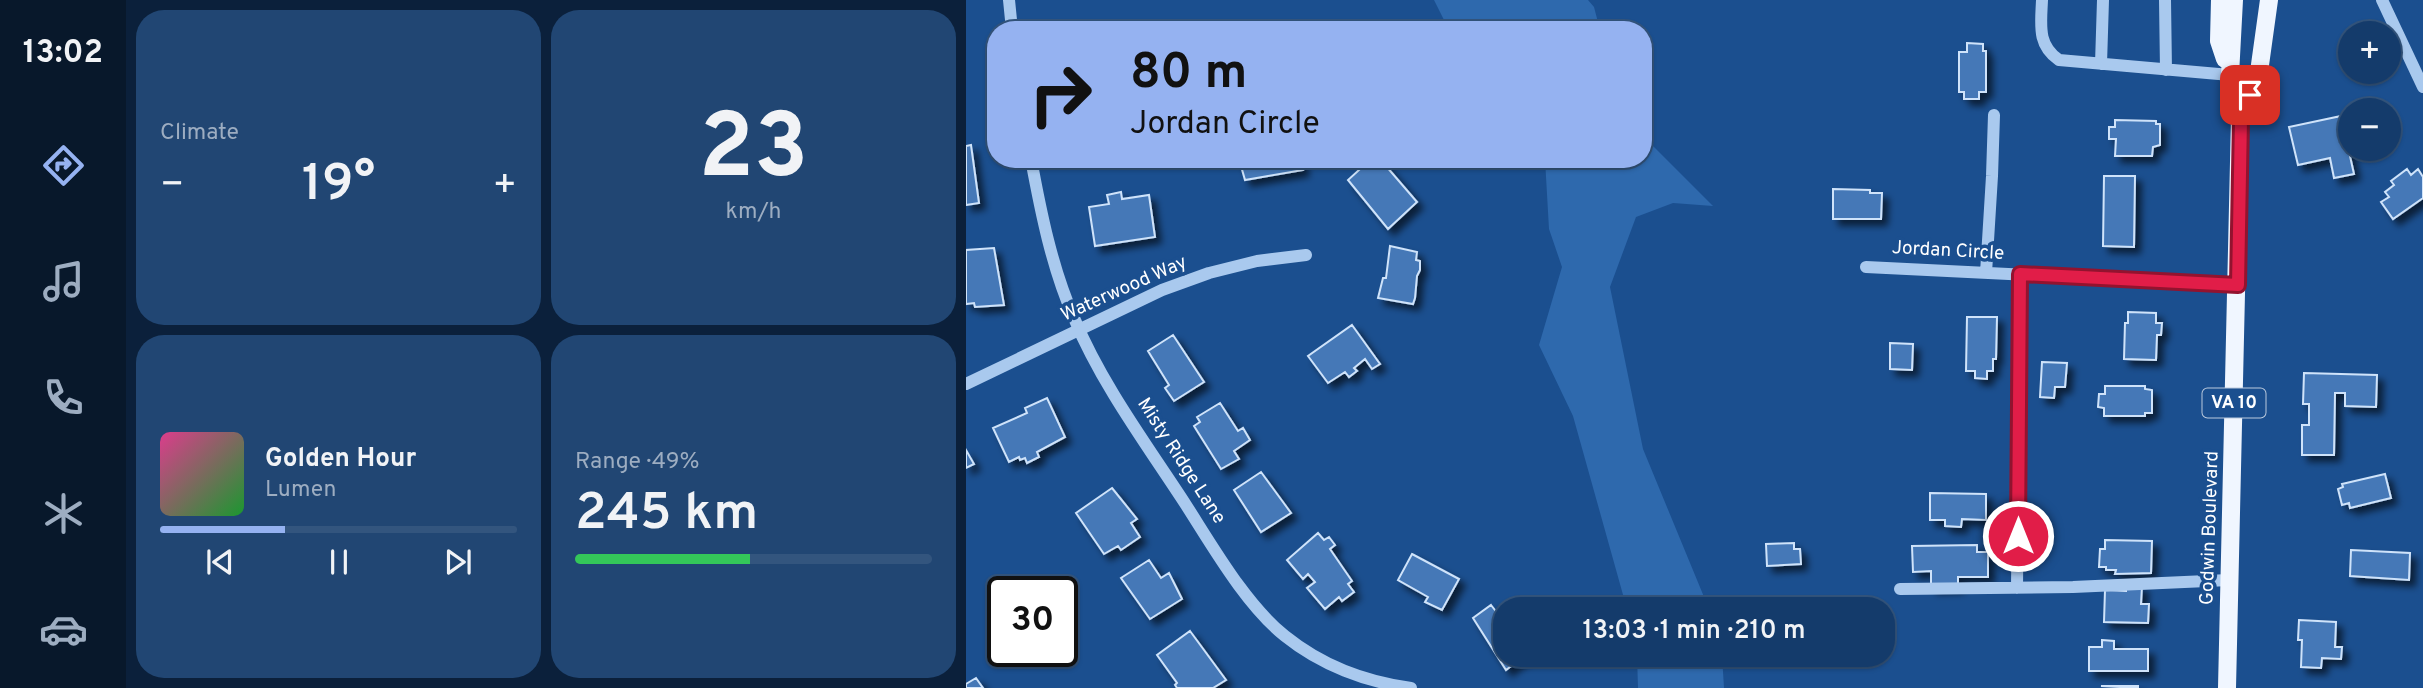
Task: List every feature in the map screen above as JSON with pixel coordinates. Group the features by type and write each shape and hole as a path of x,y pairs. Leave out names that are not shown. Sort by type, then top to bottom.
{"main road":[{"name":"VA 10","path":"2220,0 2219,41 2230,75"},
{"name":"Godwin Boulevard","path":"2227,688 2241,118 2230,75 2234,0"},
{"name":"Godwin Boulevard","path":"2241,118 2259,72 2269,0"}],"street":[{"path":"1009,0 1011,21"},
{"path":"2042,0 2043,40 2048,52 2059,60 2230,75"},
{"path":"2101,64 2104,0"},
{"path":"2165,0 2166,70"},
{"path":"2382,0 2423,88"},
{"path":"1986,272 1994,116"},
{"name":"Misty Ridge Lane","path":"1033,168 1055,269 1079,330 1102,374 1198,524 1259,612 1285,637 1315,657 1354,675 1411,688"},
{"name":"Waterwood Way","path":"966,384 1162,290 1209,273 1257,261 1306,255"},
{"name":"Jordan Circle","path":"1866,267 2238,285"},
{"path":"2017,588 2020,274"},
{"path":"1900,589 2017,588 2229,580"}],"shaded area":[{"path":"1434,0 1588,0 1594,7 1598,21 1444,21"},
{"path":"1652,145 1713,206 1673,203 1636,217 1610,287 1643,449 1704,597 1624,597 1573,416 1539,345 1562,267 1549,229 1546,168 1652,168"},
{"path":"1637,667 1723,667 1724,688 1638,688"}],"building":[{"path":"1967,43 1983,44 1983,51 1986,51 1986,92 1979,92 1979,99 1964,99 1964,92 1959,92 1959,52 1967,52"},
{"path":"2338,117 2338,161 2351,161 2354,174 2334,178 2330,158 2298,165 2289,127"},
{"path":"2115,120 2156,121 2156,124 2160,124 2160,145 2153,147 2152,156 2115,156 2116,139 2109,139 2109,127 2115,127"},
{"path":"971,145 979,203 966,205 966,146"},
{"path":"1242,168 1303,170 1245,180"},
{"path":"1361,168 1388,168 1417,202 1388,229 1348,180"},
{"path":"2407,169 2411,175 2418,169 2423,177 2423,198 2393,219 2381,202 2389,197 2385,192 2394,185 2391,181"},
{"path":"2104,176 2135,176 2134,247 2103,246"},
{"path":"1833,189 1882,193 1881,219 1833,219"},
{"path":"1121,192 1122,199 1149,195 1155,237 1095,246 1089,207 1109,204 1107,195"},
{"path":"1390,246 1417,252 1416,260 1420,261 1420,270 1413,304 1378,298 1383,278 1386,278"},
{"path":"994,248 1004,305 975,307 974,303 966,304 966,250"},
{"path":"2128,312 2156,313 2156,323 2162,323 2161,335 2157,335 2156,360 2124,359"},
{"path":"1967,317 1997,317 1996,359 1993,359 1993,371 1987,371 1987,379 1975,378 1975,371 1966,371"},
{"path":"1352,325 1380,364 1372,369 1365,359 1354,368 1357,371 1349,377 1345,372 1328,383 1308,356"},
{"path":"1173,335 1204,382 1174,401 1165,388 1169,385 1148,351"},
{"path":"1890,343 1913,344 1912,370 1890,369"},
{"path":"2042,362 2067,363 2065,387 2055,387 2054,398 2040,397"},
{"path":"2304,373 2377,375 2376,407 2345,406 2345,393 2335,393 2334,455 2302,455 2302,425 2309,425 2309,404 2303,404"},
{"path":"2105,386 2145,386 2145,389 2152,390 2152,413 2145,413 2145,416 2104,416 2104,408 2098,407 2099,394 2105,394"},
{"path":"1047,398 1065,437 1037,452 1039,457 1027,463 1025,458 1020,460 1019,457 1009,462 993,428 1027,413 1025,408"},
{"path":"1220,403 1238,431 1243,428 1250,440 1234,451 1239,459 1221,469 1194,426 1200,422 1197,417"},
{"path":"966,450 974,464 966,468"},
{"path":"1261,472 1291,513 1261,532 1234,490"},
{"path":"2385,474 2391,498 2350,508 2349,503 2342,505 2338,489 2343,487 2342,484"},
{"path":"1112,488 1137,519 1131,523 1140,537 1121,550 1118,546 1104,554 1076,513"},
{"path":"1930,493 1986,494 1986,520 1962,519 1961,527 1945,526 1945,520 1930,520"},
{"path":"1318,533 1324,540 1329,537 1335,545 1330,549 1352,581 1348,584 1354,592 1342,601 1339,597 1325,609 1307,588 1315,582 1308,574 1303,579 1287,560"},
{"path":"2105,540 2152,541 2151,573 2115,574 2116,570 2099,567 2100,549 2105,549"},
{"path":"1794,543 1794,549 1800,549 1801,564 1767,566 1766,544"},
{"path":"1977,545 1977,552 1988,552 1988,577 1958,577 1958,586 1931,587 1931,571 1913,572 1912,546"},
{"path":"2351,550 2410,553 2409,580 2350,576"},
{"path":"1412,554 1459,579 1442,610 1425,602 1428,597 1398,580"},
{"path":"1149,560 1161,578 1169,573 1182,599 1150,619 1121,578"},
{"path":"2126,586 2142,586 2141,604 2149,604 2148,623 2104,622 2105,590 2126,591"},
{"path":"1491,605 1493,608 1493,650 1473,618"},
{"path":"2299,620 2336,622 2335,647 2342,647 2341,659 2322,658 2321,668 2301,667 2302,640 2298,640"},
{"path":"1190,631 1226,680 1213,688 1177,688 1177,683 1157,655"},
{"path":"2102,640 2114,641 2114,649 2148,649 2148,671 2089,671 2089,647 2102,647"},
{"path":"976,678 983,688 966,688 966,684"},
{"path":"2101,686 2138,686 2138,688"}],"route":[{"path":"2018,536 2020,274 2238,285 2241,118 2250,95"}]}
